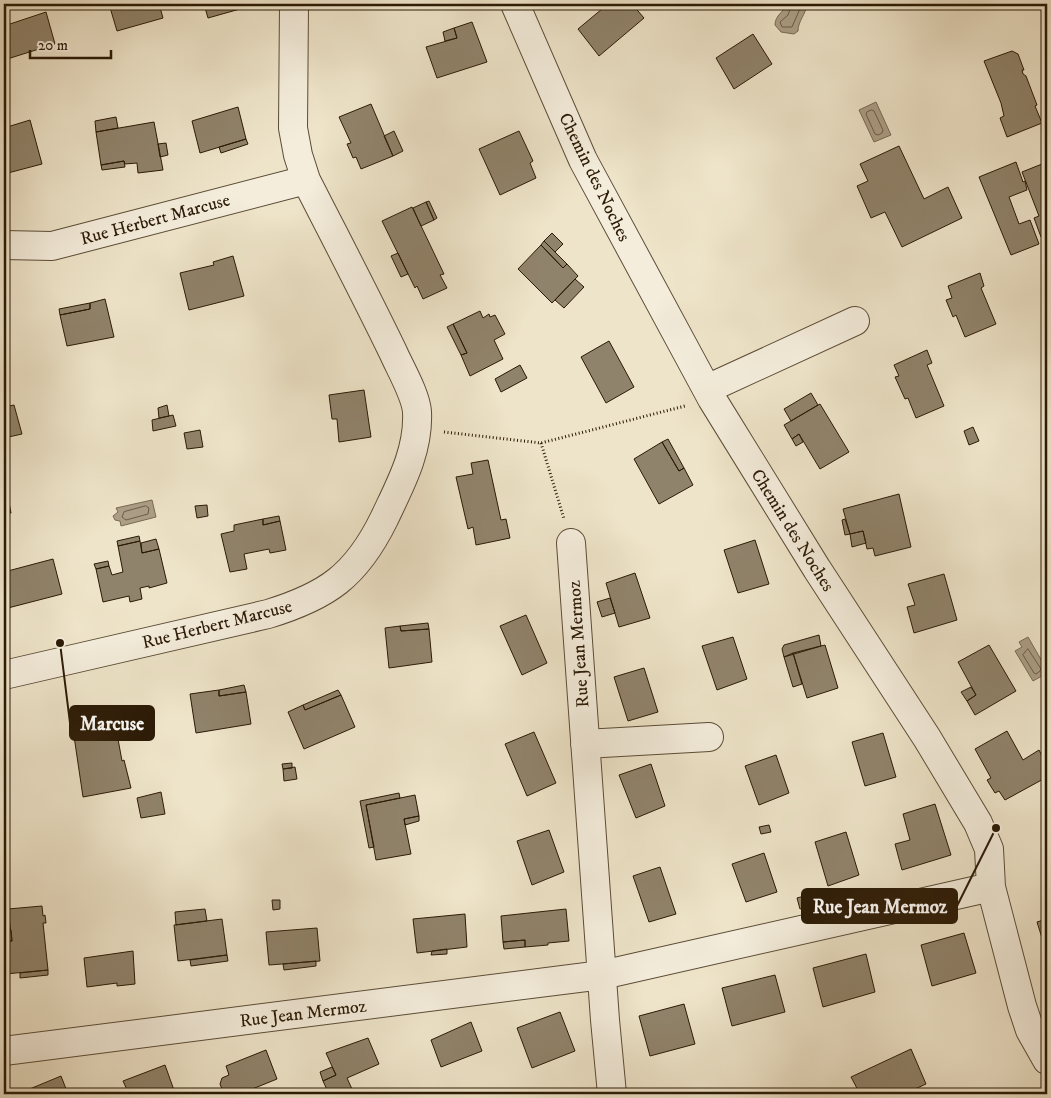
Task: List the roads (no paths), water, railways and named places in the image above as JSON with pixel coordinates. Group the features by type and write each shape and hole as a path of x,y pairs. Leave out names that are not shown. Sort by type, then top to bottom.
{"street":[{"name":"Rue Herbert Marcuse","path":"4,675 268,614 304,602 324,592 341,579 362,554 381,524 404,477 413,452 417,428 417,409 407,382 306,180 298,154 293,128 294,4"},
{"name":"Chemin des Noches","path":"515,4 583,160 709,394 817,569 927,738 978,824 989,849 991,887 1022,1006 1030,1030 1047,1060"},
{"name":"Rue Herbert Marcuse","path":"4,245 52,246 306,180"},
{"path":"709,394 855,321"},
{"name":"Rue Jean Mermoz","path":"571,543 612,1094"},
{"path":"585,744 709,737"},
{"name":"Rue Jean Mermoz","path":"4,1051 602,975 991,887"}],"water":[{"path":"787,4 807,4 798,31 794,34 781,32 775,25 776,19"},
{"path":"876,102 891,135 874,142 859,110"},
{"path":"152,500 156,517 121,526 120,521 115,520 113,516 118,512 116,508"},
{"path":"1028,637 1047,670 1047,673 1033,681 1015,651 1022,647 1019,642"}],"place":[{"name":"Marcuse","path":"60,643"},
{"name":"Rue Jean Mermoz","path":"996,828"}]}
